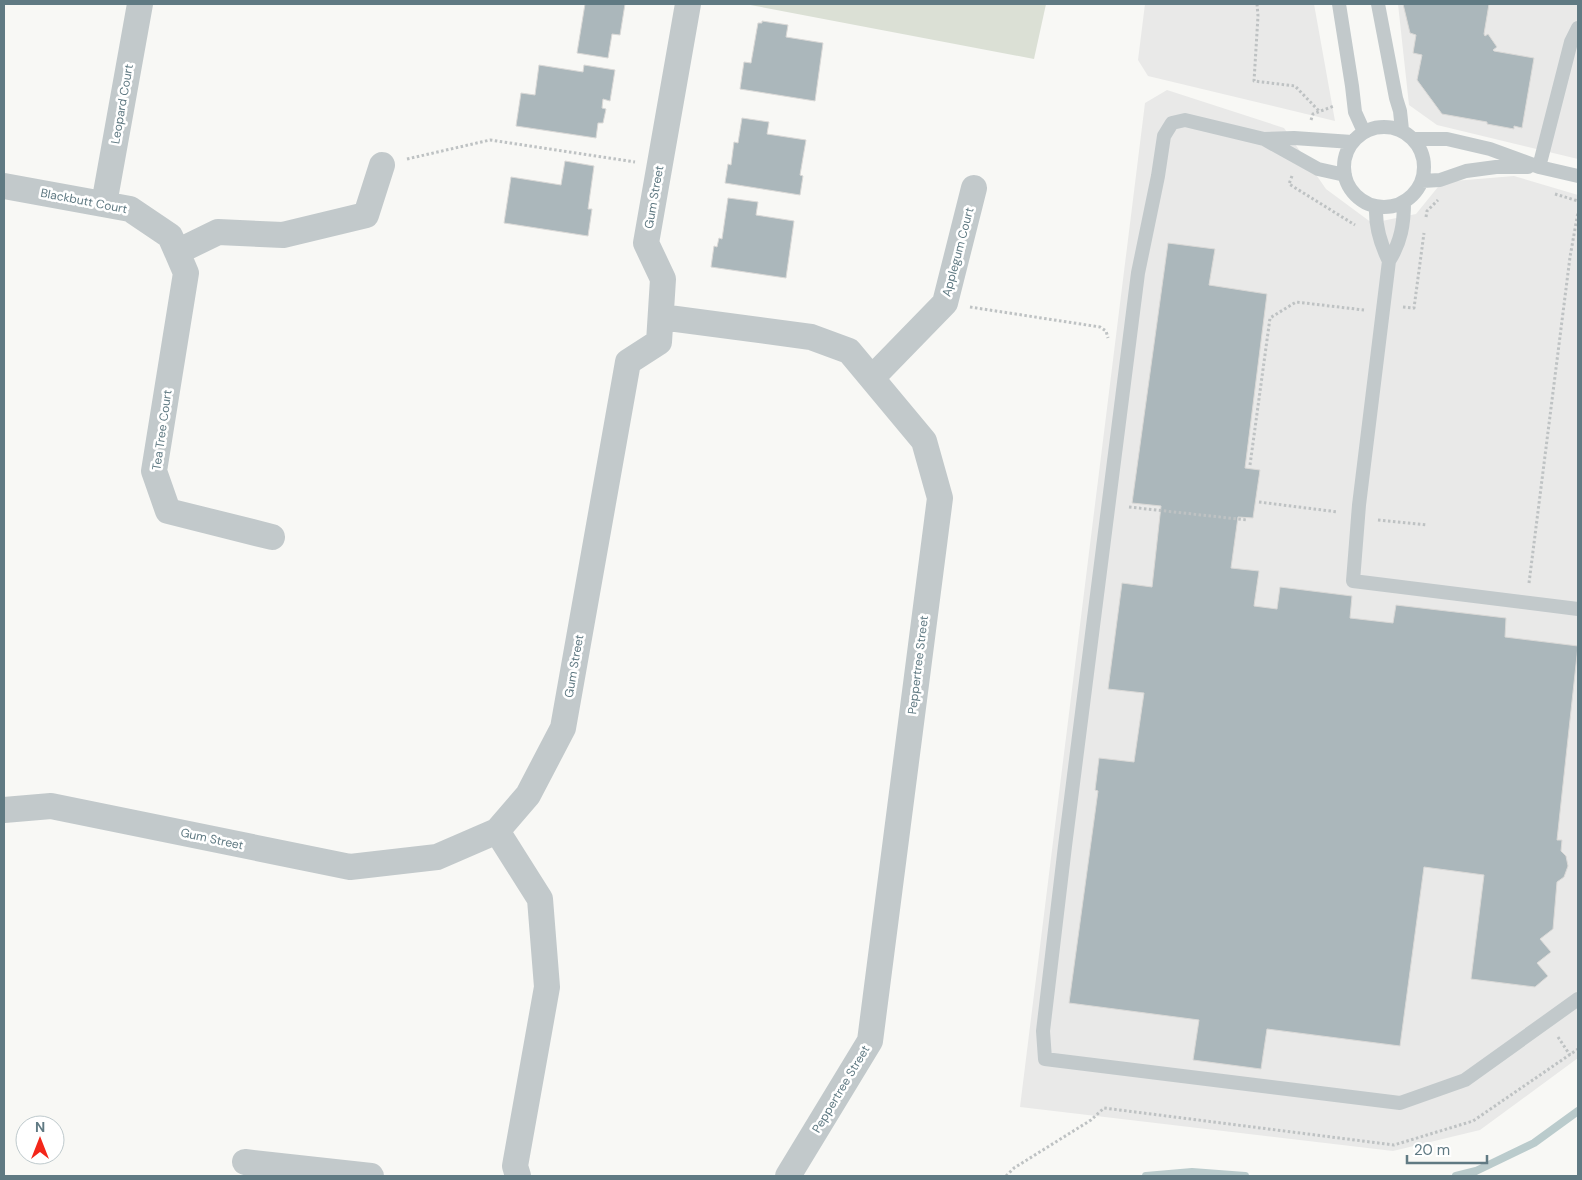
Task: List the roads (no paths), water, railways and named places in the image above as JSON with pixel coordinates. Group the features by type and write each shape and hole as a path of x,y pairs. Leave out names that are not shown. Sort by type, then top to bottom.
{"street":[{"name":"Leopard Court","path":"104,204 140,4"},
{"name":"Gum Street","path":"4,810 51,806 350,868 437,857 497,831 528,795 563,728 628,362 659,342 663,279 646,243 688,4"},
{"path":"181,262 218,232 284,235 366,215 382,165"},
{"name":"Blackbutt Court","path":"4,186 130,209 170,236 181,262"},
{"name":"Applegum Court","path":"872,378 945,303 974,188"},
{"name":"Tea Tree Court","path":"181,262 154,471 168,511 272,537"},
{"name":"Peppertree Street","path":"661,317 811,337 849,351 924,441 940,498 870,1041 788,1176"},
{"path":"497,831 540,899 547,987 515,1166 518,1176"},
{"path":"245,1162 372,1176"}],"lane":[{"path":"1339,4 1355,112 1364,132"},
{"path":"1378,4 1400,110 1402,130"},
{"path":"1539,167 1571,42 1578,28"},
{"path":"1352,142 1294,138 1264,139 1185,120 1172,124 1164,136 1158,176 1138,273 1053,943 1043,1031 1045,1059 1400,1103 1465,1080 1578,999"},
{"path":"1376,127 1402,130 1414,139 1420,148 1425,170 1422,181 1418,190 1404,202 1391,206 1376,206 1364,202 1348,186 1344,175 1346,152 1352,142 1364,132 1376,127"},
{"path":"1264,139 1318,170 1344,175"},
{"path":"1414,139 1447,139 1490,149 1539,167 1578,176"},
{"path":"1422,181 1440,180 1466,171 1496,167 1539,167"},
{"path":"1404,202 1404,224 1397,248 1389,261 1359,511 1353,581 1578,609"},
{"path":"1376,206 1376,221 1382,247 1389,261"}],"waterway":[{"path":"1456,1176 1476,1171 1534,1143 1578,1111"},
{"path":"1146,1176 1192,1172 1245,1176"}]}
